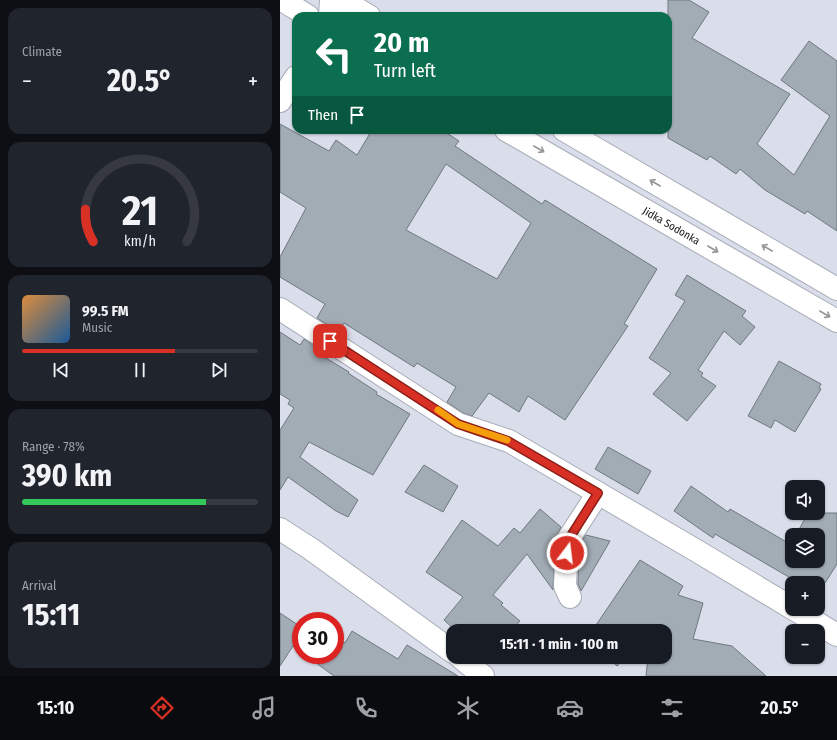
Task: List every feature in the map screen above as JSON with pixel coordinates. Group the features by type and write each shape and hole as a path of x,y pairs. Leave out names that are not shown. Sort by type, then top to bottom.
{"street":[{"path":"282,0 302,12"},
{"path":"330,12 331,0"},
{"path":"342,0 363,12"},
{"path":"280,101 292,83"},
{"name":"Jidka Sodonka","path":"513,134 837,321"},
{"path":"571,134 837,289"},
{"path":"779,288 794,264"},
{"path":"280,308 458,424 508,441 785,604"},
{"path":"570,597 565,586 567,542 598,493"},
{"path":"280,529 311,548 446,647"},
{"path":"805,616 837,635"},
{"path":"468,664 483,676"}],"building":[{"path":"668,0 689,0 709,12 692,38 790,94 757,144 794,175 830,116 781,80 809,41 837,61 837,231 807,211 805,214 765,190 740,169 736,174 710,156 707,160 668,138 668,134 672,134 672,12 668,12"},
{"path":"280,124 292,131 292,134 298,134 329,151 336,140 357,155 370,134 448,134 459,141 455,146 542,204 545,200 657,269 624,324 628,326 565,420 528,396 519,412 489,393 472,416 463,413 447,402 456,387 417,363 414,367 344,323 339,332 317,318 325,304 280,277 280,257 306,208 280,192","holes":["446,164 531,223 497,279 406,230"]},
{"path":"687,275 746,311 742,316 755,327 740,345 724,331 698,370 703,373 701,376 716,386 687,421 653,394 671,373 649,358 685,301 675,295"},
{"path":"280,332 300,345 304,339 326,354 324,357 349,372 348,373 377,392 376,394 410,414 373,475 309,442 300,457 358,500 348,517 336,511 288,477 280,490 280,430 294,408 288,404 290,400 280,394"},
{"path":"779,361 821,384 819,388 821,389 795,432 775,420 771,428 748,416"},
{"path":"608,447 651,471 638,494 595,469"},
{"path":"424,465 458,486 443,512 405,492"},
{"path":"691,486 728,512 730,509 785,541 785,568 825,568 825,528 800,528 804,520 825,520 825,513 837,513 837,564 825,583 825,576 787,576 715,534 713,538 674,511"},
{"path":"540,509 561,527 555,540 553,590 527,554 493,595 503,603 501,605 520,621 517,624 448,624 444,620 463,597 426,572 462,520 498,546 514,528 520,533"},
{"path":"586,535 610,541 581,591 578,584 579,545"},
{"path":"640,560 683,586 678,595 703,603 693,639 732,646 766,676 646,676 647,664 672,664 672,624 597,624"},
{"path":"280,613 292,621 292,648 280,666"},
{"path":"352,631 398,659 407,645 458,676 334,676 317,664 344,664 344,642 345,643"}],"slow traffic":[{"path":"438,410 458,424 507,440"}],"route":[{"path":"330,341 458,424 508,441 598,493 567,542 567,553"}]}
